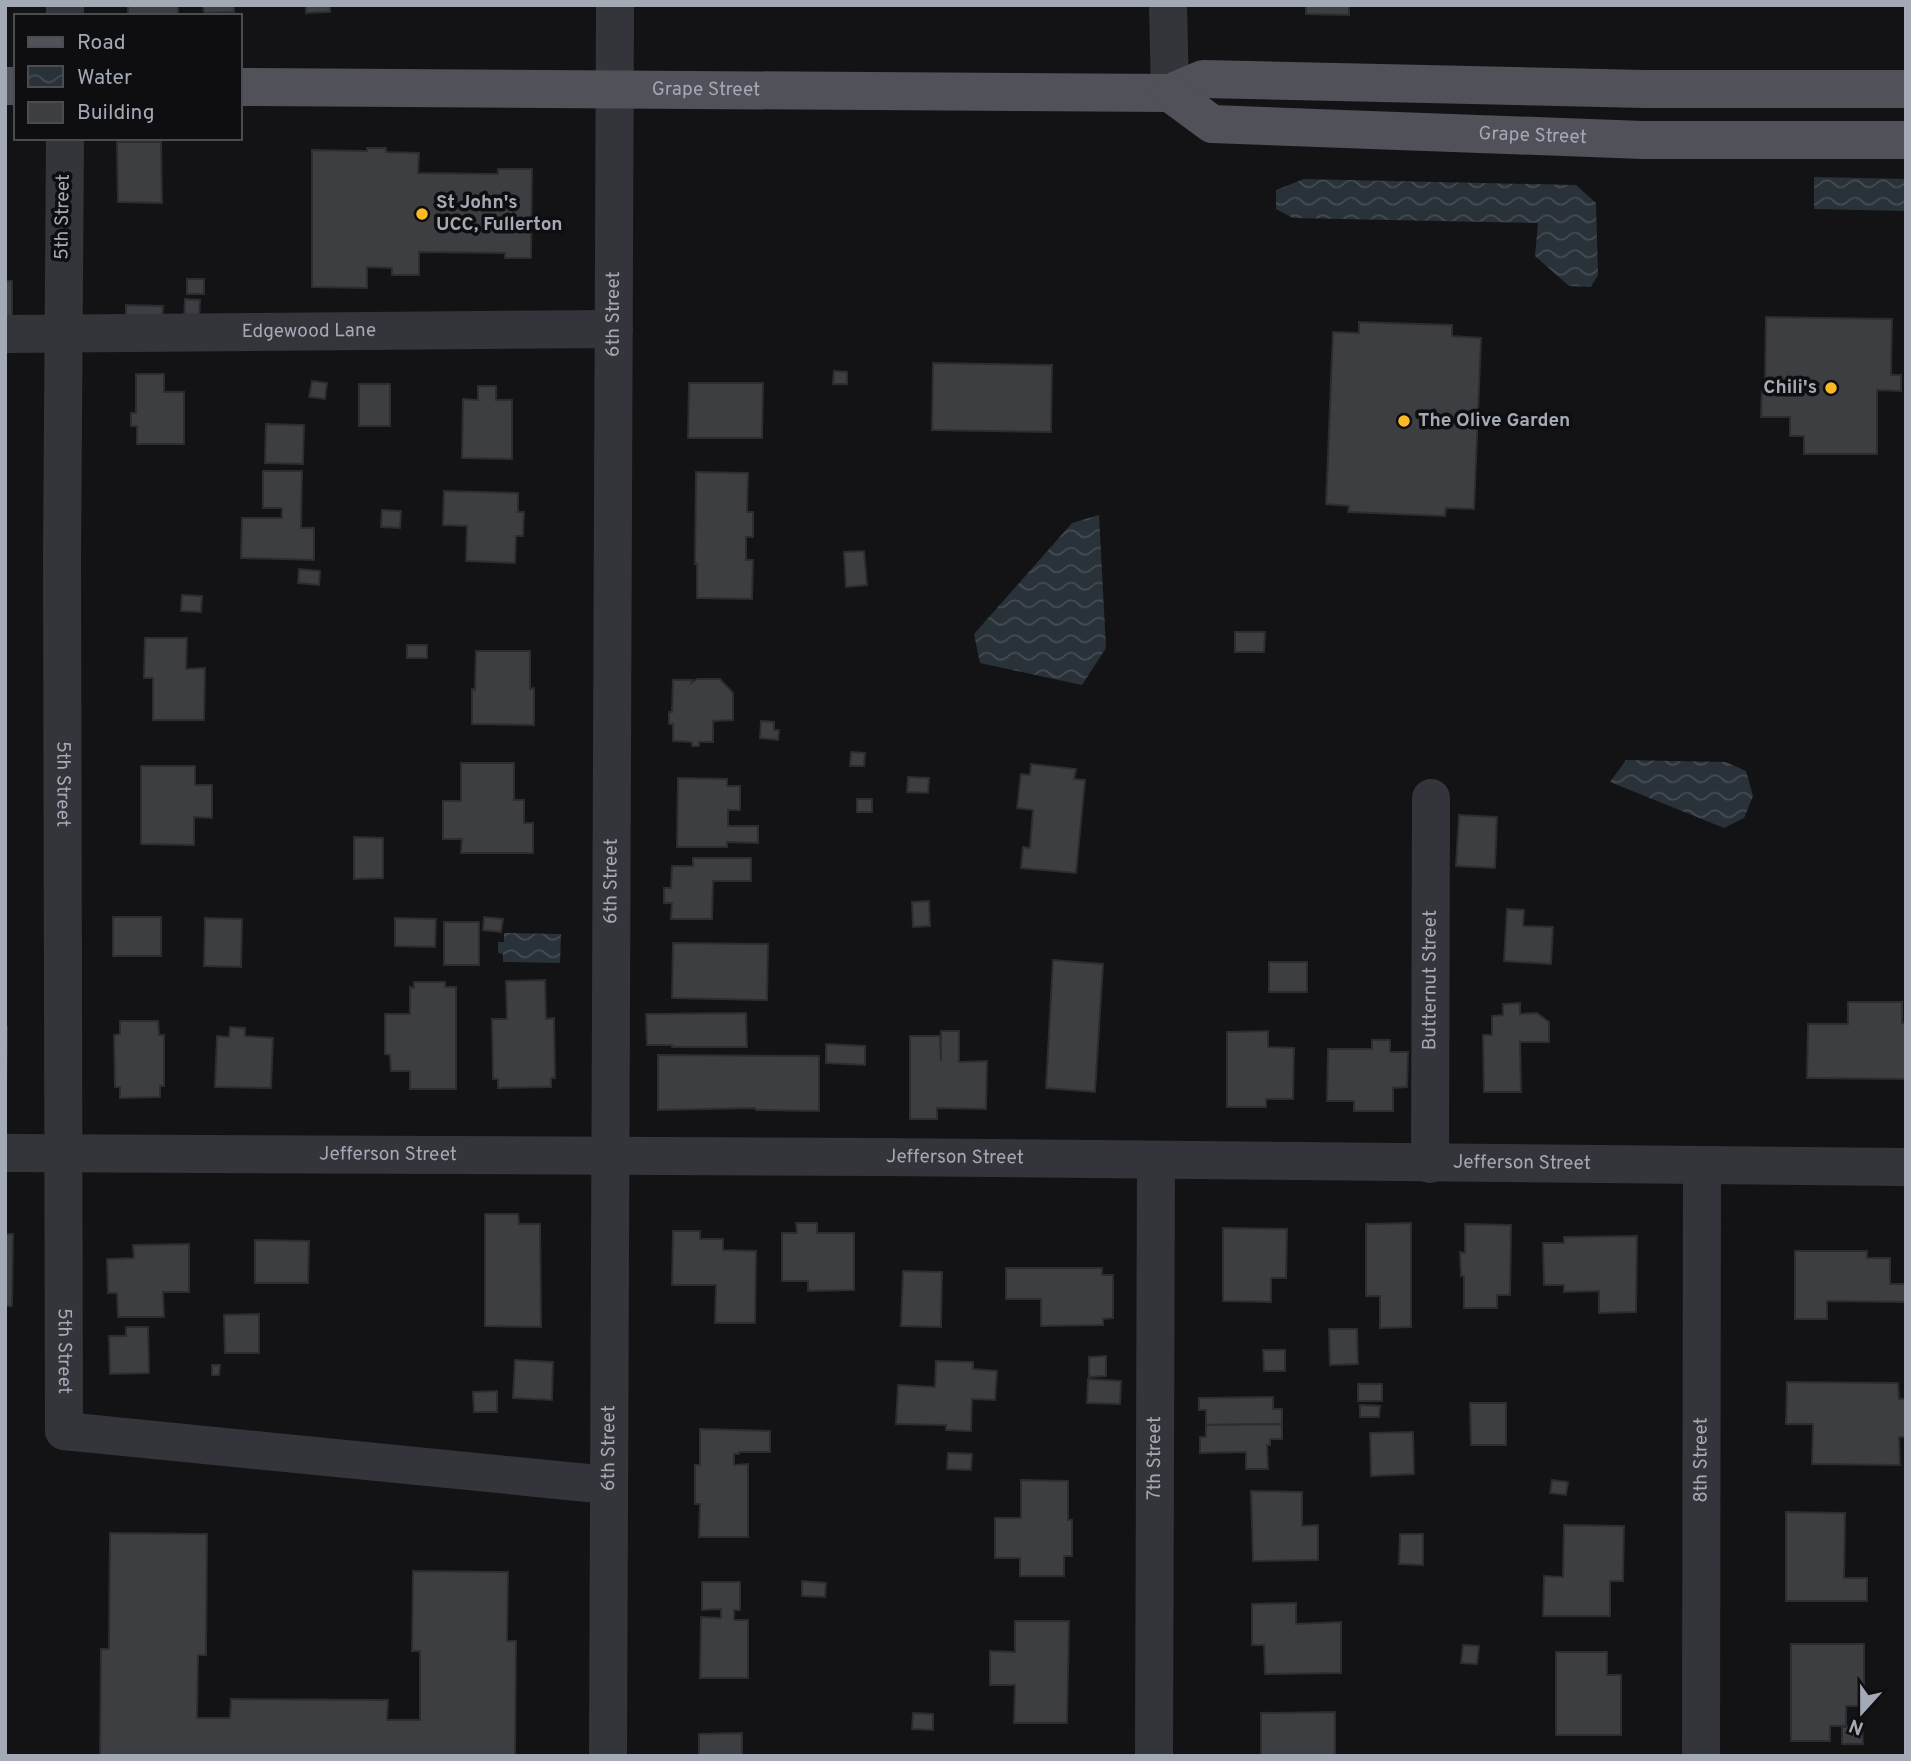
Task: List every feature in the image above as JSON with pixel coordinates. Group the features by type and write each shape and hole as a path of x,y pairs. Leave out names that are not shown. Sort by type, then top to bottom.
{"main road":[{"name":"Grape Street","path":"242,87 1170,93 1203,79 1644,89 1906,89"},
{"name":"Grape Street","path":"1170,93 1212,124 1643,140 1906,140"}],"street":[{"name":"6th Street","path":"608,1756 615,5"},
{"path":"1168,5 1170,93"},
{"name":"5th Street","path":"65,140 62,334 64,1431 608,1485"},
{"name":"Edgewood Lane","path":"5,334 614,328"},
{"name":"Butternut Street","path":"1430,1164 1431,798"},
{"name":"Jefferson Street","path":"5,1153 610,1155 1906,1167"},
{"name":"7th Street","path":"1154,1756 1156,1160"},
{"name":"8th Street","path":"1701,1756 1702,1166"}],"water":[{"path":"1814,177 1906,179 1906,211 1814,209"},
{"path":"1304,179 1576,185 1596,203 1598,275 1591,287 1569,286 1535,256 1538,223 1293,218 1276,209 1276,190"},
{"path":"1099,515 1106,648 1082,685 980,663 974,634 1072,523"},
{"path":"1626,760 1726,762 1746,771 1753,796 1744,818 1724,828 1610,782"},
{"path":"504,933 561,934 560,963 503,962 503,954 498,953 498,942 504,942"}],"building":[{"path":"128,5 178,5 178,14 128,14"},
{"path":"203,5 234,5 234,12 204,13"},
{"path":"279,5 330,5 330,12 306,13 306,6"},
{"path":"1306,5 1349,5 1349,15 1306,14"},
{"path":"117,142 161,142 162,203 118,202"},
{"name":"St John's UCC, Fullerton","path":"367,148 386,148 386,152 419,153 418,173 498,174 498,169 532,169 531,258 505,258 505,253 419,252 419,275 392,275 392,268 367,267 367,288 312,287 312,150 367,151"},
{"path":"187,279 204,279 204,294 187,294"},
{"path":"5,281 12,281 12,322 5,322"},
{"path":"185,299 200,300 199,322 184,321"},
{"path":"126,305 163,306 162,327 126,326"},
{"name":"Chili's","path":"1766,317 1892,319 1891,375 1901,375 1901,391 1877,390 1877,454 1804,454 1804,436 1790,436 1790,417 1761,417 1762,386 1765,386"},
{"name":"The Olive Garden","path":"1359,322 1452,325 1452,336 1481,338 1474,509 1446,508 1445,516 1348,512 1349,506 1326,504 1333,332 1359,333"},
{"path":"933,363 1052,365 1051,432 932,430"},
{"path":"834,371 847,372 847,384 833,384"},
{"path":"136,374 164,374 164,392 184,392 184,444 137,444 137,426 131,426 131,413 136,413"},
{"path":"312,381 327,383 325,399 309,397"},
{"path":"689,383 763,383 762,438 688,438"},
{"path":"359,384 390,384 390,426 359,426"},
{"path":"478,386 496,386 496,400 512,400 512,459 462,458 463,399 478,400"},
{"path":"266,424 304,425 303,464 265,463"},
{"path":"263,471 302,471 301,528 314,528 314,560 241,558 242,518 282,518 282,508 263,508"},
{"path":"696,472 748,473 747,512 753,512 753,537 746,537 746,560 753,560 752,599 697,598"},
{"path":"444,491 518,493 518,512 524,512 523,536 516,536 515,563 466,561 467,526 443,525"},
{"path":"382,510 401,511 400,528 381,527"},
{"path":"864,551 867,585 846,587 844,552"},
{"path":"299,569 320,571 319,585 298,583"},
{"path":"182,595 202,596 201,612 181,611"},
{"path":"1235,632 1265,632 1264,652 1235,652"},
{"path":"145,638 187,638 186,669 205,668 204,720 153,720 153,678 144,678"},
{"path":"407,645 427,645 427,658 407,658"},
{"path":"476,651 530,651 534,725 472,724"},
{"path":"697,679 720,679 733,693 733,720 713,721 713,742 699,742 699,746 692,746 692,742 673,741 673,724 669,724 669,712 672,712 673,680 692,680 691,683"},
{"path":"761,721 774,722 774,730 779,730 778,740 760,738"},
{"path":"851,752 865,753 864,766 850,766"},
{"path":"461,763 514,763 514,800 524,800 524,823 533,823 533,853 461,853 462,839 443,839 443,801 461,801"},
{"path":"1031,764 1076,769 1074,779 1085,780 1076,873 1021,868 1023,847 1030,848 1033,810 1017,808 1021,774 1030,775"},
{"path":"141,766 195,766 195,785 212,785 212,818 194,817 194,845 141,844"},
{"path":"908,777 929,778 928,793 907,792"},
{"path":"678,778 727,779 727,786 740,786 740,810 728,810 728,826 758,826 758,843 727,842 727,847 677,847"},
{"path":"857,799 872,799 872,812 857,812"},
{"path":"1459,815 1497,817 1495,868 1456,866"},
{"path":"354,837 383,838 383,878 354,879"},
{"path":"693,858 751,858 751,881 713,881 712,919 671,919 672,903 664,903 664,888 671,888 672,866 693,866"},
{"path":"929,901 930,926 913,927 912,902"},
{"path":"1507,909 1524,910 1523,926 1553,927 1551,964 1504,961"},
{"path":"113,917 161,917 161,956 113,956"},
{"path":"484,917 503,919 501,932 483,930"},
{"path":"205,918 242,919 241,967 204,966"},
{"path":"395,918 436,919 435,947 395,946"},
{"path":"444,922 479,922 479,965 444,965"},
{"path":"673,943 768,944 767,1000 672,998"},
{"path":"1053,960 1103,964 1095,1092 1046,1088"},
{"path":"1269,962 1307,962 1307,992 1269,992"},
{"path":"545,980 546,1019 554,1018 555,1078 551,1078 551,1087 498,1088 498,1079 493,1079 492,1019 507,1019 506,981"},
{"path":"414,982 445,982 445,987 456,987 456,1089 410,1089 410,1071 391,1071 390,1055 385,1054 385,1014 410,1014 410,987 414,988"},
{"path":"1848,1002 1902,1002 1902,1023 1906,1023 1906,1079 1807,1078 1808,1024 1848,1024"},
{"path":"1520,1003 1520,1014 1537,1013 1549,1022 1549,1042 1520,1042 1521,1092 1484,1092 1483,1035 1492,1035 1492,1016 1503,1015 1503,1004"},
{"path":"746,1013 747,1047 647,1045 646,1014"},
{"path":"120,1021 158,1021 159,1035 164,1035 164,1086 160,1086 160,1097 120,1098 120,1087 115,1087 114,1035 120,1034"},
{"path":"7,1027 6,1090 5,1090"},
{"path":"230,1027 245,1028 245,1036 273,1038 271,1088 215,1087 217,1036 229,1037"},
{"path":"941,1031 959,1031 959,1062 987,1061 986,1109 937,1108 937,1119 910,1119 910,1036 940,1036 941,1061"},
{"path":"1268,1031 1268,1047 1294,1048 1293,1099 1266,1099 1266,1107 1227,1107 1227,1032"},
{"path":"1372,1040 1390,1040 1390,1052 1408,1052 1407,1087 1393,1088 1393,1111 1354,1111 1354,1101 1327,1101 1328,1049 1372,1049"},
{"path":"826,1044 865,1046 865,1065 826,1063"},
{"path":"658,1055 819,1056 819,1111 755,1108 658,1110"},
{"path":"485,1214 518,1214 519,1224 540,1224 541,1327 485,1326"},
{"path":"796,1223 817,1223 817,1233 854,1233 854,1290 808,1291 808,1281 782,1281 782,1233 797,1233"},
{"path":"1411,1223 1411,1327 1380,1328 1380,1296 1366,1296 1366,1224"},
{"path":"1465,1224 1511,1225 1510,1295 1497,1295 1497,1308 1464,1308 1464,1276 1461,1276 1460,1252 1465,1253"},
{"path":"1223,1228 1287,1229 1286,1278 1271,1278 1271,1302 1223,1301"},
{"path":"673,1231 700,1231 700,1239 723,1239 723,1250 756,1251 755,1323 715,1323 716,1285 672,1285"},
{"path":"5,1234 13,1234 12,1306 5,1306"},
{"path":"1637,1236 1636,1312 1599,1313 1599,1291 1564,1292 1564,1285 1544,1285 1543,1243 1564,1243 1564,1237"},
{"path":"255,1240 309,1241 308,1283 255,1283"},
{"path":"189,1244 189,1292 163,1292 164,1317 118,1317 117,1293 108,1293 107,1259 134,1258 133,1245"},
{"path":"1795,1251 1867,1251 1867,1258 1890,1258 1890,1284 1906,1284 1906,1302 1827,1301 1827,1319 1795,1319"},
{"path":"1006,1268 1102,1268 1102,1275 1113,1275 1113,1318 1103,1319 1103,1325 1041,1326 1041,1299 1006,1299"},
{"path":"903,1271 942,1272 941,1327 901,1326"},
{"path":"259,1314 259,1353 225,1353 224,1315"},
{"path":"126,1327 148,1327 149,1373 110,1374 109,1336 126,1336"},
{"path":"1329,1329 1357,1329 1358,1364 1330,1365"},
{"path":"1263,1350 1285,1350 1285,1371 1264,1371"},
{"path":"1106,1356 1106,1376 1089,1377 1089,1357"},
{"path":"515,1360 553,1362 552,1400 513,1398"},
{"path":"936,1361 973,1362 973,1369 997,1371 995,1400 972,1399 971,1431 946,1430 946,1425 896,1424 898,1385 935,1387"},
{"path":"212,1365 220,1365 219,1375 212,1375"},
{"path":"1088,1379 1121,1381 1120,1404 1087,1403"},
{"path":"1787,1382 1898,1383 1899,1399 1906,1399 1906,1437 1899,1437 1900,1465 1812,1464 1813,1424 1786,1424"},
{"path":"1358,1384 1382,1384 1382,1401 1358,1401"},
{"path":"497,1391 497,1412 474,1412 473,1392"},
{"path":"1273,1397 1273,1409 1282,1409 1282,1424 1206,1425 1206,1410 1199,1410 1199,1398"},
{"path":"1470,1403 1506,1403 1506,1445 1471,1445"},
{"path":"1360,1405 1380,1406 1379,1417 1360,1417"},
{"path":"1282,1424 1282,1439 1270,1439 1270,1445 1267,1445 1268,1469 1246,1469 1246,1452 1200,1453 1200,1437 1206,1437 1206,1425"},
{"path":"700,1429 770,1431 770,1452 734,1454 734,1465 748,1464 748,1537 699,1537 700,1504 695,1504 695,1465 700,1465"},
{"path":"1413,1432 1414,1474 1371,1476 1370,1433"},
{"path":"948,1453 972,1454 971,1470 947,1469"},
{"path":"1021,1480 1068,1481 1072,1556 1064,1556 1064,1576 1020,1576 1020,1558 995,1558 995,1518 1021,1518"},
{"path":"1552,1480 1568,1482 1566,1495 1550,1493"},
{"path":"1251,1491 1302,1492 1302,1526 1318,1525 1318,1560 1253,1561"},
{"path":"1786,1512 1845,1513 1844,1578 1867,1578 1867,1601 1786,1601"},
{"path":"1564,1525 1624,1526 1623,1581 1610,1581 1610,1616 1543,1616 1544,1576 1563,1577"},
{"path":"110,1533 207,1534 206,1655 198,1655 197,1718 230,1718 231,1699 388,1700 387,1720 420,1720 420,1651 412,1651 413,1571 508,1572 507,1641 516,1641 515,1756 100,1756 101,1649 109,1649"},
{"path":"1400,1534 1423,1534 1423,1565 1399,1564"},
{"path":"802,1581 826,1583 825,1597 802,1596"},
{"path":"702,1582 740,1582 740,1610 734,1610 734,1620 748,1620 748,1678 700,1678 701,1617 721,1618 721,1609 702,1610"},
{"path":"1296,1603 1296,1624 1341,1622 1341,1673 1265,1674 1264,1645 1252,1645 1252,1604"},
{"path":"1015,1621 1069,1621 1067,1723 1014,1723 1015,1685 990,1685 990,1651 1015,1652"},
{"path":"1791,1644 1864,1644 1864,1706 1846,1706 1846,1726 1830,1726 1830,1741 1791,1741"},
{"path":"1463,1645 1479,1646 1477,1664 1461,1663"},
{"path":"1556,1652 1607,1652 1607,1675 1621,1675 1621,1735 1556,1735"},
{"path":"1335,1712 1335,1756 1254,1756 1261,1755 1261,1713"},
{"path":"913,1713 933,1714 933,1730 912,1729"},
{"path":"1862,1726 1863,1744 1842,1744 1842,1727"},
{"path":"742,1733 742,1756 699,1756 699,1734"}],"place":[{"name":"St John's UCC, Fullerton","path":"422,214"},
{"name":"Chili's","path":"1831,388"},
{"name":"The Olive Garden","path":"1404,421"}]}
